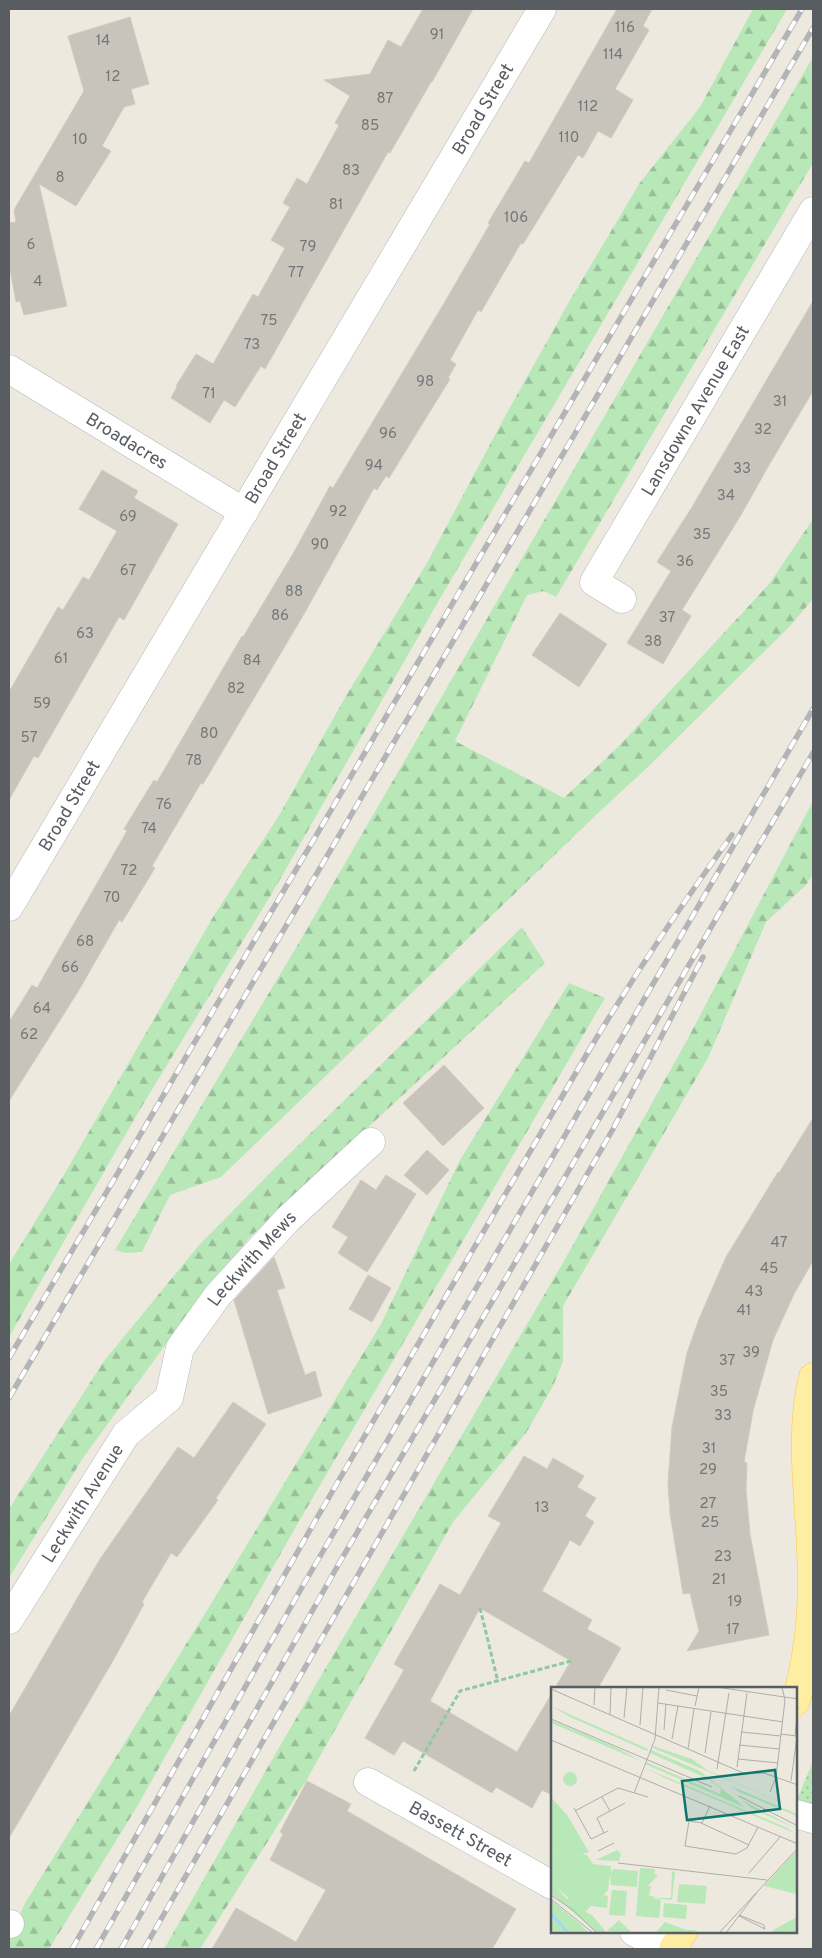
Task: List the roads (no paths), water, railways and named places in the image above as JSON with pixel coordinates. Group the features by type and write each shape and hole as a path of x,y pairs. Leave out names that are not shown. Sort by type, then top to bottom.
{"main road":[{"path":"797,1696 808,1641 812,1552 805,1438 813,1377"},
{"path":"674,1949 682,1933"}],"street":[{"name":"Broad Street","path":"9,907 542,9"},
{"name":"Lansdowne Avenue East","path":"622,598 594,582 813,212"},
{"name":"Broadacres","path":"9,369 244,512"},
{"name":"Leckwith Mews","path":"169,1398 180,1348 218,1295 288,1219 371,1142"},
{"name":"Leckwith Avenue","path":"9,1620 126,1434 169,1398"},
{"name":"Bassett Street","path":"368,1782 551,1885"},
{"path":"797,1814 813,1819"},
{"path":"636,1933 665,1949"}],"railway":[{"path":"9,1358 802,9"},
{"path":"9,1398 813,28"},
{"path":"96,1949 301,1589 813,709"},
{"path":"121,1949 341,1560 813,753"},
{"path":"72,1949 314,1523 588,1052 622,996 732,835"},
{"path":"144,1949 613,1129 703,957"}]}
